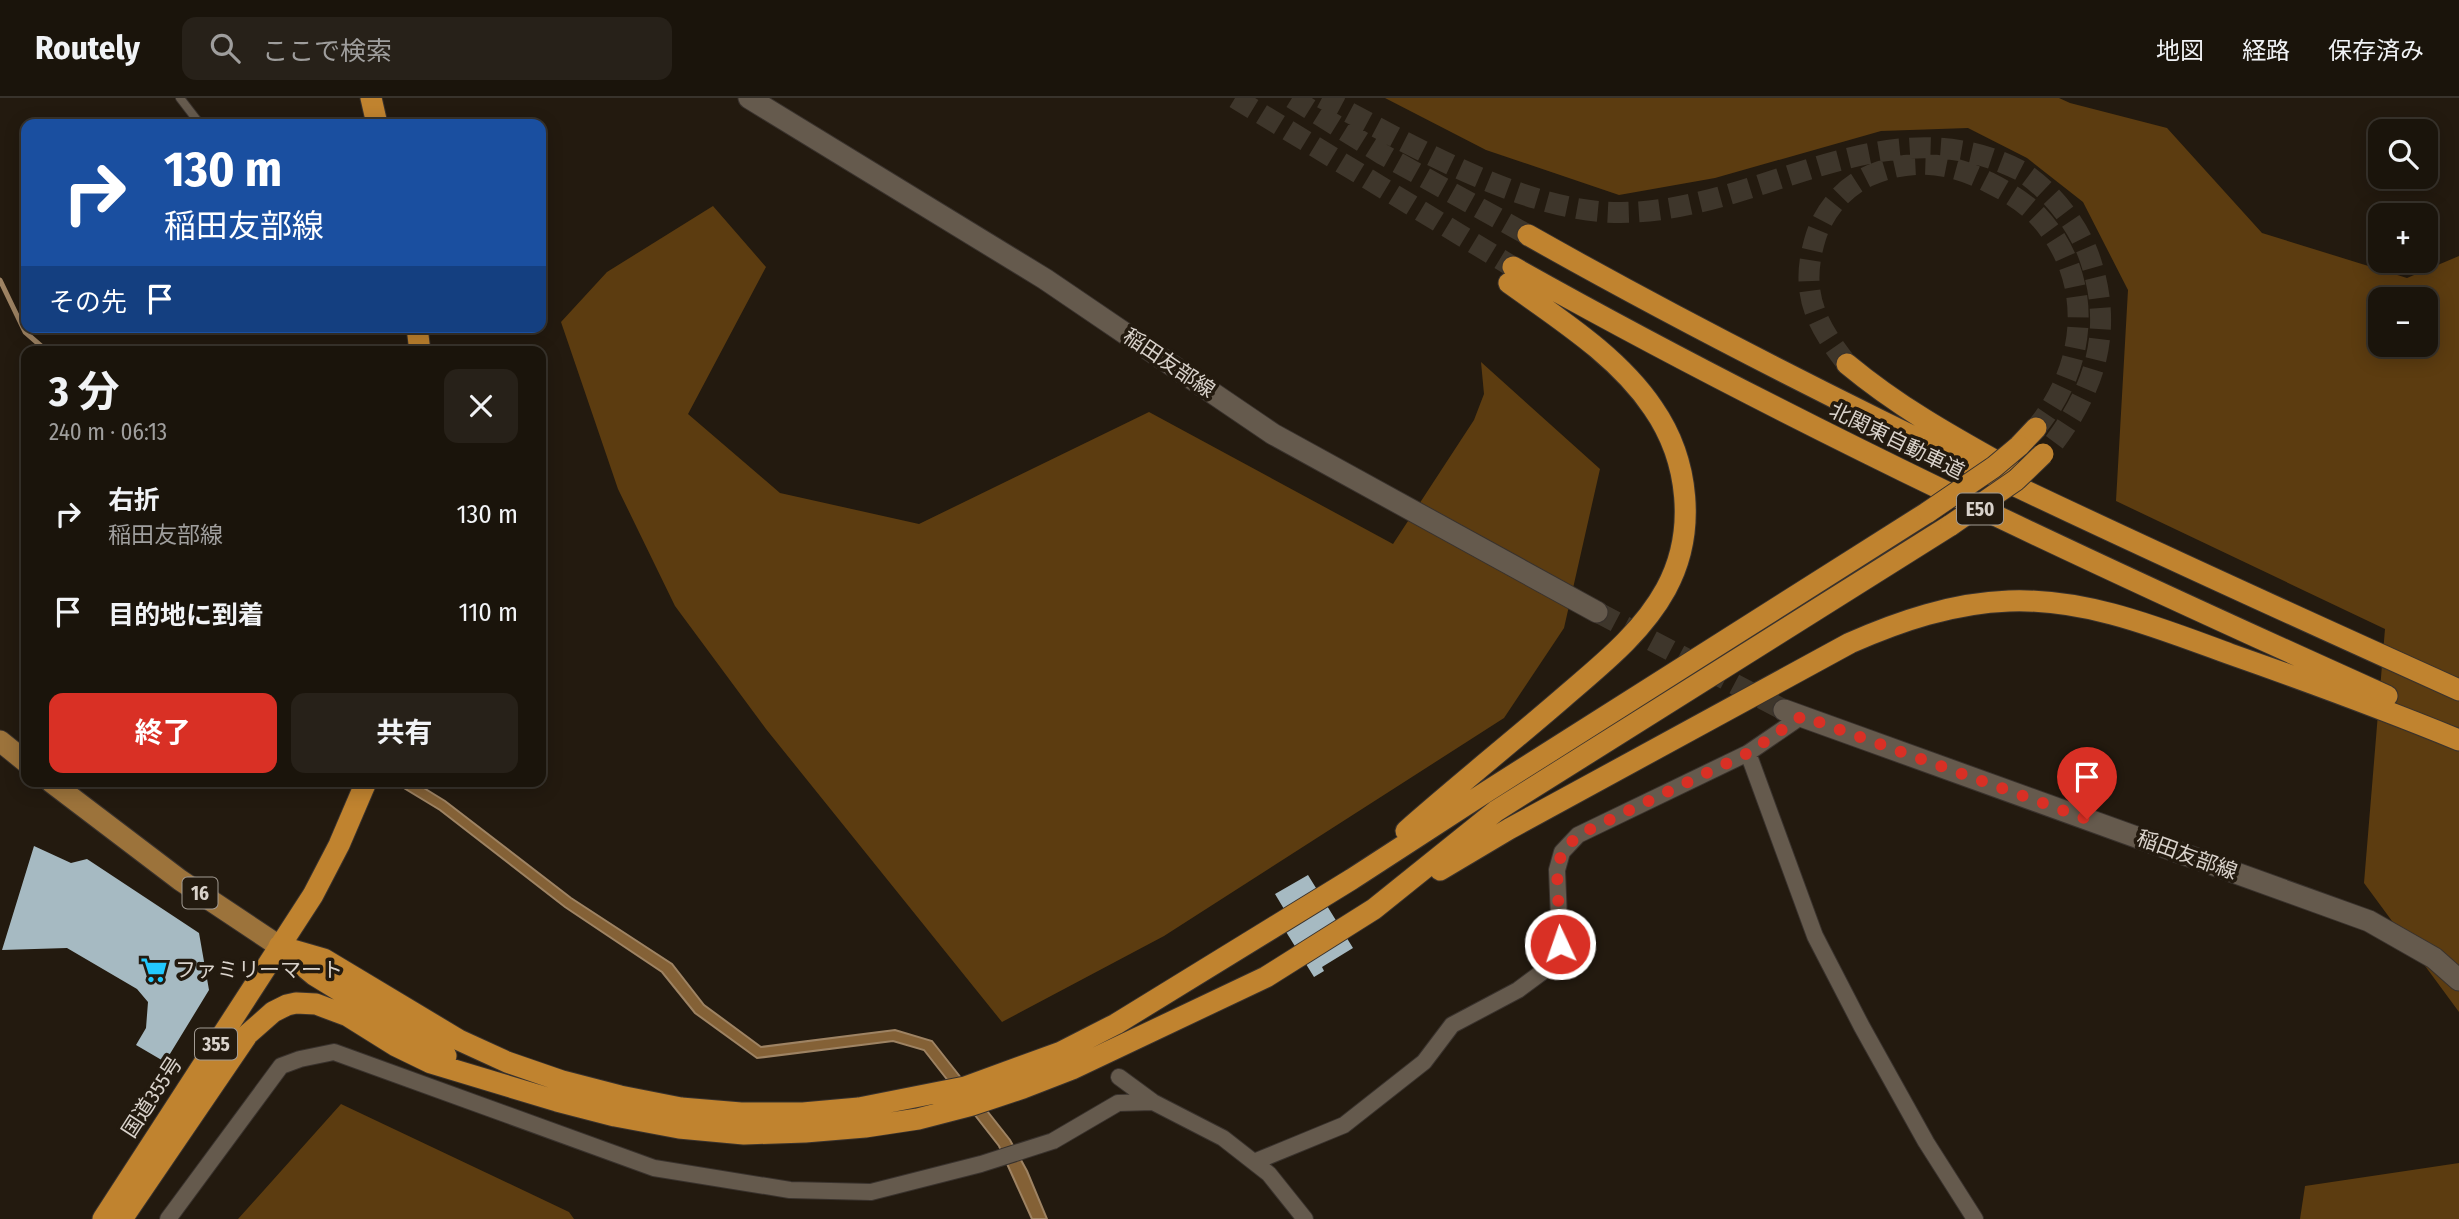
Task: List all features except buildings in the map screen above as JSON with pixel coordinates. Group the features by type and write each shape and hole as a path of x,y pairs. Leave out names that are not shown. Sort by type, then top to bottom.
{"highway":[{"path":"371,98 376,119"},
{"name":"北関東自動車道","path":"1528,235 1762,362 1908,435 2172,561 2459,690"},
{"name":"北関東自動車道","path":"1352,879 1469,776 1609,659 1645,620 1659,599 1679,554 1686,514 1683,478 1673,443 1652,407 1615,364 1511,275 1903,471 2143,586 2459,728"},
{"path":"1847,363 1883,394 1928,423 2172,561"},
{"path":"279,946 324,959 459,1040 507,1062 620,1097 681,1108 741,1113 803,1113 859,1108 965,1087 1061,1052 1116,1024 1352,879 1928,512 1994,467 2036,428"},
{"path":"1374,909 1496,811 1951,526 1999,494 2048,449"},
{"path":"122,1219 248,1034 273,1013 296,1003 316,1004 332,1009 431,1063 615,1116 679,1128 744,1134 865,1127 918,1119 1023,1088 1072,1069 1266,976 1509,829 1850,643 1927,614 2009,601 2094,609 2360,699 2459,740"},
{"name":"国道355号","path":"103,1219 321,882 364,787"},
{"path":"279,946 314,975 406,1033 502,1083"}],"main road":[{"name":"稲田友部線","path":"750,98 1045,279 1273,433 1597,612"},
{"name":"稲田友部線","path":"1793,713 2369,921 2434,958 2459,980"},
{"path":"0,741 21,758"},
{"name":"16","path":"57,787 122,838 279,946"}],"street":[{"path":"1254,1163 1344,1125 1424,1062 1452,1025 1518,990 1553,964 1560,944 1557,870 1562,852 1578,835 1748,753 1793,713"},
{"path":"1748,753 1815,936 1920,1130 1975,1219"},
{"path":"168,1219 281,1066 334,1052 654,1168 790,1190 871,1192 981,1164 1053,1141 1118,1103 1153,1102"},
{"path":"1119,1077 1153,1102 1223,1138 1269,1174 1305,1219"}],"lane":[{"path":"180,98 196,119"}],"shaded area":[{"path":"1385,98 2059,98 2167,128 2262,233 2368,266 2368,273 2391,273 2407,278 2419,273 2438,273 2438,265 2459,256 2459,1012 2364,883 2385,629 2116,501 2128,290 2083,202 2027,158 1968,128 1881,131 1715,178 1619,195 1486,150"},
{"path":"713,206 766,267 688,414 780,493 919,524 1149,412 1393,544 1474,420 1484,394 1481,362 1600,469 1564,628 1504,718 1164,936 1002,1022 766,729 675,606 618,489 561,322 607,272"},
{"path":"402,787 422,787 445,801 571,898 672,964 704,1005 761,1047 895,1030 932,1041 1010,1140 1027,1171 1047,1219 1032,1219 999,1146 924,1050 893,1041 757,1058 695,1013 662,972 565,907 440,810"},
{"path":"341,1104 569,1212 574,1219 238,1219"},
{"path":"2459,1163 2459,1219 2300,1219 2305,1186"}],"waterway":[{"path":"0,280 21,324"},
{"path":"26,333 41,346"}],"tunnel":[{"path":"1235,98 1513,267"},
{"path":"1292,98 1382,154 1528,235"},
{"path":"1322,98 1422,151 1496,184 1533,198 1605,212 1659,210 1712,199 1865,154 1917,148 1968,152 2021,171 2052,198 2077,231 2089,256 2100,307 2097,355 2090,378 2081,400 2053,444"},
{"path":"1847,364 1818,319 1810,289 1811,255 1825,217 1845,192 1871,175 1915,164 1960,170 2001,189 2032,210 2056,240 2069,266 2076,293 2078,322 2075,350 2066,377 2036,428"},
{"path":"1597,612 1784,710"}],"place":[{"name":"ファミリーマート","path":"154,970"}],"route":[{"path":"1560,944 1557,870 1562,852 1578,835 1748,753 1802,716 2087,819"}]}
